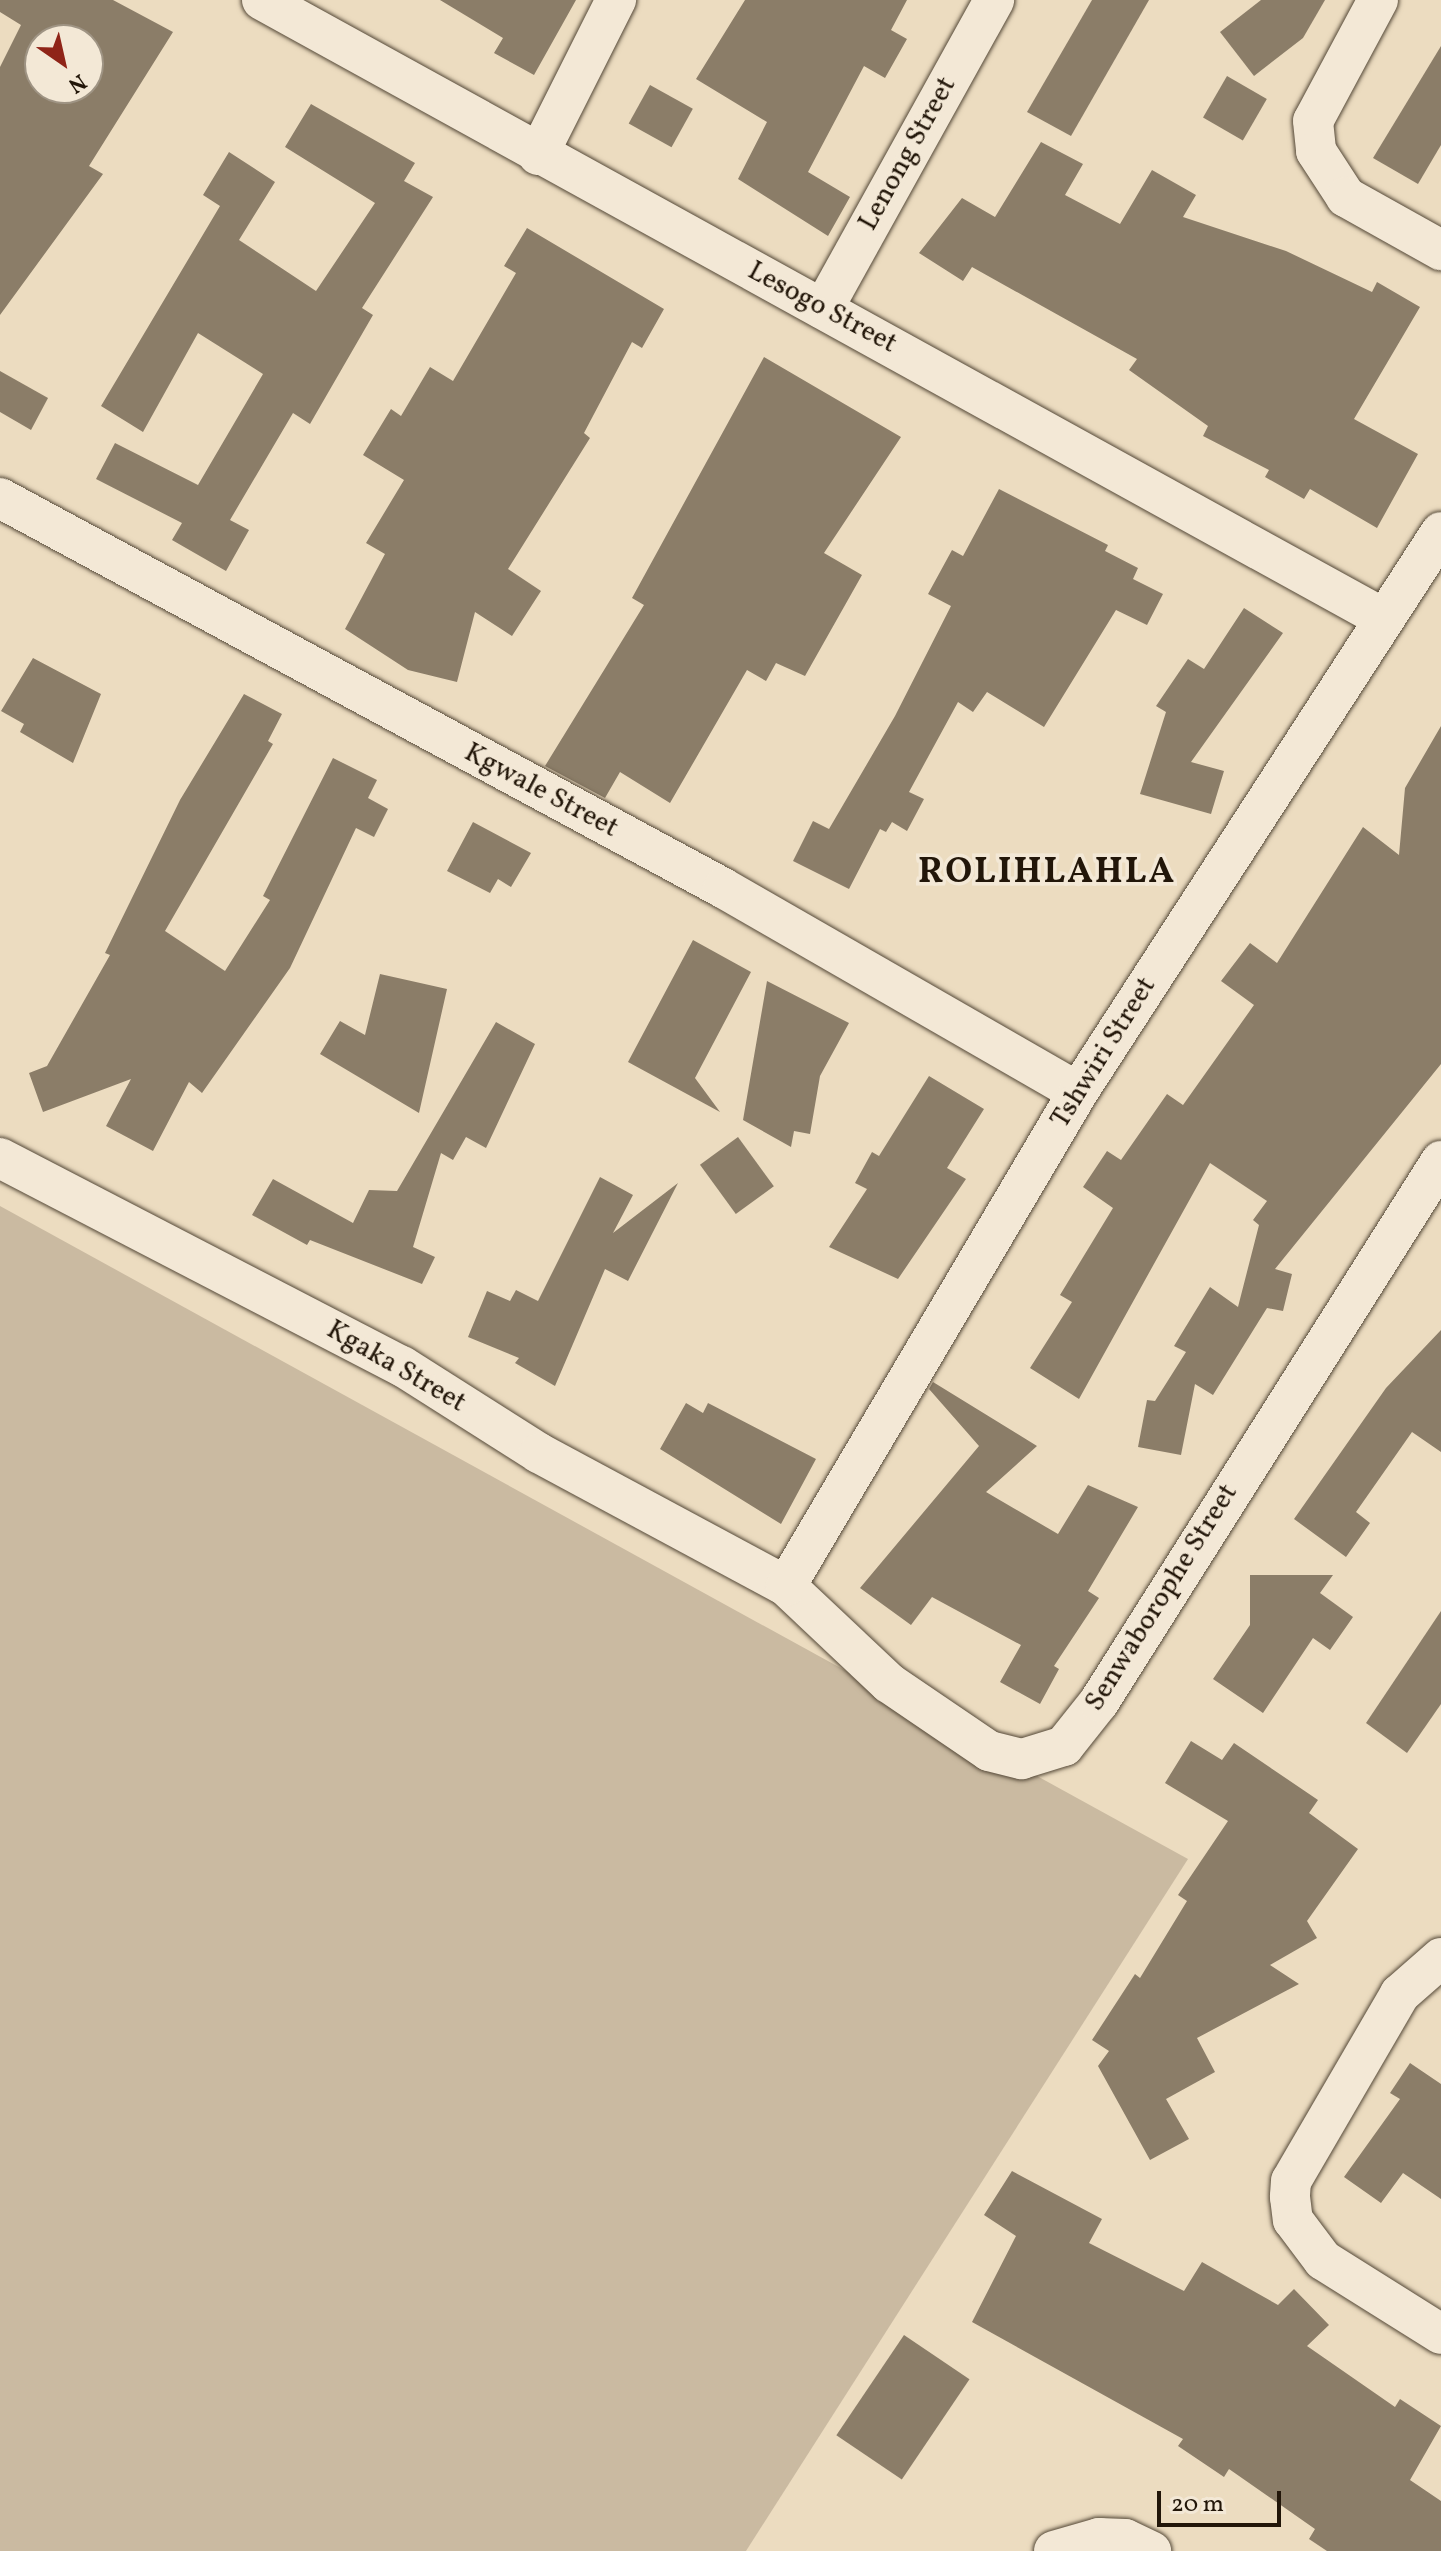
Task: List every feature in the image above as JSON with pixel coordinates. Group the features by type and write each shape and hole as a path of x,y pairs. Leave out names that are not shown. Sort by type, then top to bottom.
{"street":[{"name":"Lesogo Street","path":"262,0 538,155 1381,617"},
{"path":"538,155 616,0"},
{"name":"Lenong Street","path":"823,309 994,0"},
{"path":"1378,0 1313,121 1316,151 1346,197 1441,250"},
{"name":"Kgwale Street","path":"0,498 723,888 1078,1092"},
{"name":"Tshwiri Street","path":"786,1586 1078,1092 1381,617 1441,532"},
{"name":"Kgaka Street","path":"0,1158 402,1366 539,1453 786,1586"},
{"name":"Senwaborophe Street","path":"786,1586 853,1654 989,1751 1022,1759 1064,1746 1441,1161"},
{"path":"1441,1958 1400,1994 1291,2181 1290,2197 1293,2220 1323,2260 1441,2334"},
{"path":"1054,2551 1099,2538 1151,2551"}],"shaded area":[{"path":"0,1206 1188,1859 746,2551 0,2551"}],"building":[{"path":"0,0 113,0 173,32 89,166 103,174 0,315 0,67 21,25 0,12"},
{"path":"440,0 576,0 534,75 494,53 503,38"},
{"path":"745,0 907,0 891,30 907,39 885,78 864,66 808,172 850,197 828,236 738,179 767,122 696,79"},
{"path":"1092,0 1149,0 1071,136 1027,112"},
{"path":"1261,0 1325,0 1303,38 1254,76 1220,32"},
{"path":"1441,46 1441,145 1418,184 1373,158"},
{"path":"1227,76 1267,99 1243,141 1203,118"},
{"path":"650,85 693,109 672,147 629,123"},
{"path":"311,104 415,163 404,181 433,197 362,308 373,315 310,424 293,413 230,520 249,530 226,571 172,540 182,523 96,479 115,443 198,485 263,374 198,333 143,432 101,406 220,206 203,195 229,152 275,182 239,240 316,291 375,203 285,147"},
{"path":"1041,142 1083,164 1065,195 1120,224 1152,170 1196,195 1183,217 1286,251 1372,292 1377,282 1420,307 1354,419 1418,454 1377,528 1310,489 1304,499 1265,477 1269,470 1203,436 1208,426 1129,370 1137,359 972,267 963,281 919,253 962,198 995,217"},
{"path":"527,228 664,309 642,348 632,342 584,433 590,438 508,569 541,591 512,636 475,612 457,682 408,670 345,629 385,554 366,543 404,480 363,455 391,409 401,416 430,367 453,381 516,273 504,266"},
{"path":"764,357 901,437 824,553 862,575 805,676 776,663 766,681 747,670 670,803 620,772 605,798 545,766 644,605 632,598"},
{"path":"0,371 48,398 31,430 0,412"},
{"path":"999,489 1108,545 1105,551 1138,568 1133,579 1163,594 1147,625 1116,610 1044,727 987,692 973,712 958,702 909,792 924,799 907,831 892,822 886,832 880,829 849,889 793,861 813,821 829,829 895,716 951,606 928,594 952,550 963,556"},
{"path":"1244,608 1283,633 1191,762 1224,771 1211,814 1140,794 1166,712 1156,706 1188,659 1204,669"},
{"path":"33,658 101,694 73,763 20,732 24,724 1,711"},
{"path":"244,694 282,714 268,741 273,744 165,931 225,971 270,900 263,896 333,758 377,780 368,798 388,809 374,837 356,828 290,968 202,1093 189,1082 153,1151 106,1126 131,1079 43,1112 29,1073 47,1066 110,955 105,953 180,800"},
{"path":"1441,726 1441,1064 1275,1269 1292,1274 1283,1311 1267,1308 1213,1395 1195,1384 1181,1455 1138,1447 1147,1400 1155,1401 1186,1352 1174,1346 1210,1287 1238,1307 1259,1225 1253,1220 1267,1201 1210,1163 1079,1399 1030,1368 1072,1302 1060,1295 1113,1208 1083,1187 1107,1151 1121,1160 1167,1094 1183,1105 1254,1005 1221,981 1250,943 1277,963 1363,827 1399,855 1405,788"},
{"path":"473,822 531,853 511,887 498,879 490,893 447,871"},
{"path":"693,940 751,972 695,1078 720,1112 628,1062"},
{"path":"380,974 447,989 419,1113 320,1054 340,1021 365,1035"},
{"path":"767,981 849,1023 820,1076 810,1134 794,1131 791,1147 743,1120"},
{"path":"496,1022 535,1044 486,1148 466,1137 453,1160 441,1153 413,1247 435,1257 422,1284 310,1240 307,1245 252,1215 273,1179 353,1223 369,1190 397,1191"},
{"path":"929,1076 984,1109 947,1168 966,1179 898,1279 829,1247 867,1189 855,1183 872,1152 879,1156"},
{"path":"738,1137 774,1186 736,1214 700,1165"},
{"path":"600,1177 633,1195 613,1233 678,1183 628,1281 605,1269 555,1386 515,1363 519,1358 468,1337 487,1291 510,1301 516,1290 538,1301"},
{"path":"1441,1330 1441,1452 1412,1432 1356,1512 1370,1523 1346,1557 1294,1519 1386,1388"},
{"path":"933,1382 1037,1446 986,1492 1058,1534 1088,1485 1138,1507 1088,1591 1099,1598 1054,1666 1059,1669 1040,1704 1000,1682 1021,1645 932,1597 911,1625 860,1588 979,1446 929,1389"},
{"path":"686,1403 703,1413 708,1403 816,1459 781,1524 660,1449"},
{"path":"1250,1575 1333,1575 1320,1593 1353,1617 1330,1650 1313,1638 1263,1713 1213,1679 1250,1625"},
{"path":"1441,1611 1441,1704 1407,1753 1366,1723"},
{"path":"1191,1741 1222,1760 1234,1743 1318,1800 1309,1813 1358,1849 1307,1921 1317,1938 1270,1965 1299,1984 1197,2038 1215,2072 1166,2099 1189,2139 1150,2160 1098,2066 1109,2051 1092,2040 1135,1974 1140,1978 1187,1901 1178,1895 1228,1821 1165,1783"},
{"path":"1410,2063 1441,2084 1441,2199 1403,2173 1381,2203 1344,2177 1400,2099 1390,2093"},
{"path":"1012,2171 1102,2219 1089,2243 1184,2291 1202,2262 1278,2305 1294,2289 1329,2325 1307,2346 1395,2407 1400,2399 1441,2426 1410,2480 1441,2501 1441,2551 1327,2551 1309,2539 1315,2529 1229,2469 1224,2477 1178,2446 1183,2439 972,2322 1016,2236 984,2215"},
{"path":"904,2335 969,2379 902,2479 836,2435"}],"district":[{"name":"ROLIHLAHLA","path":"1047,874"}]}
